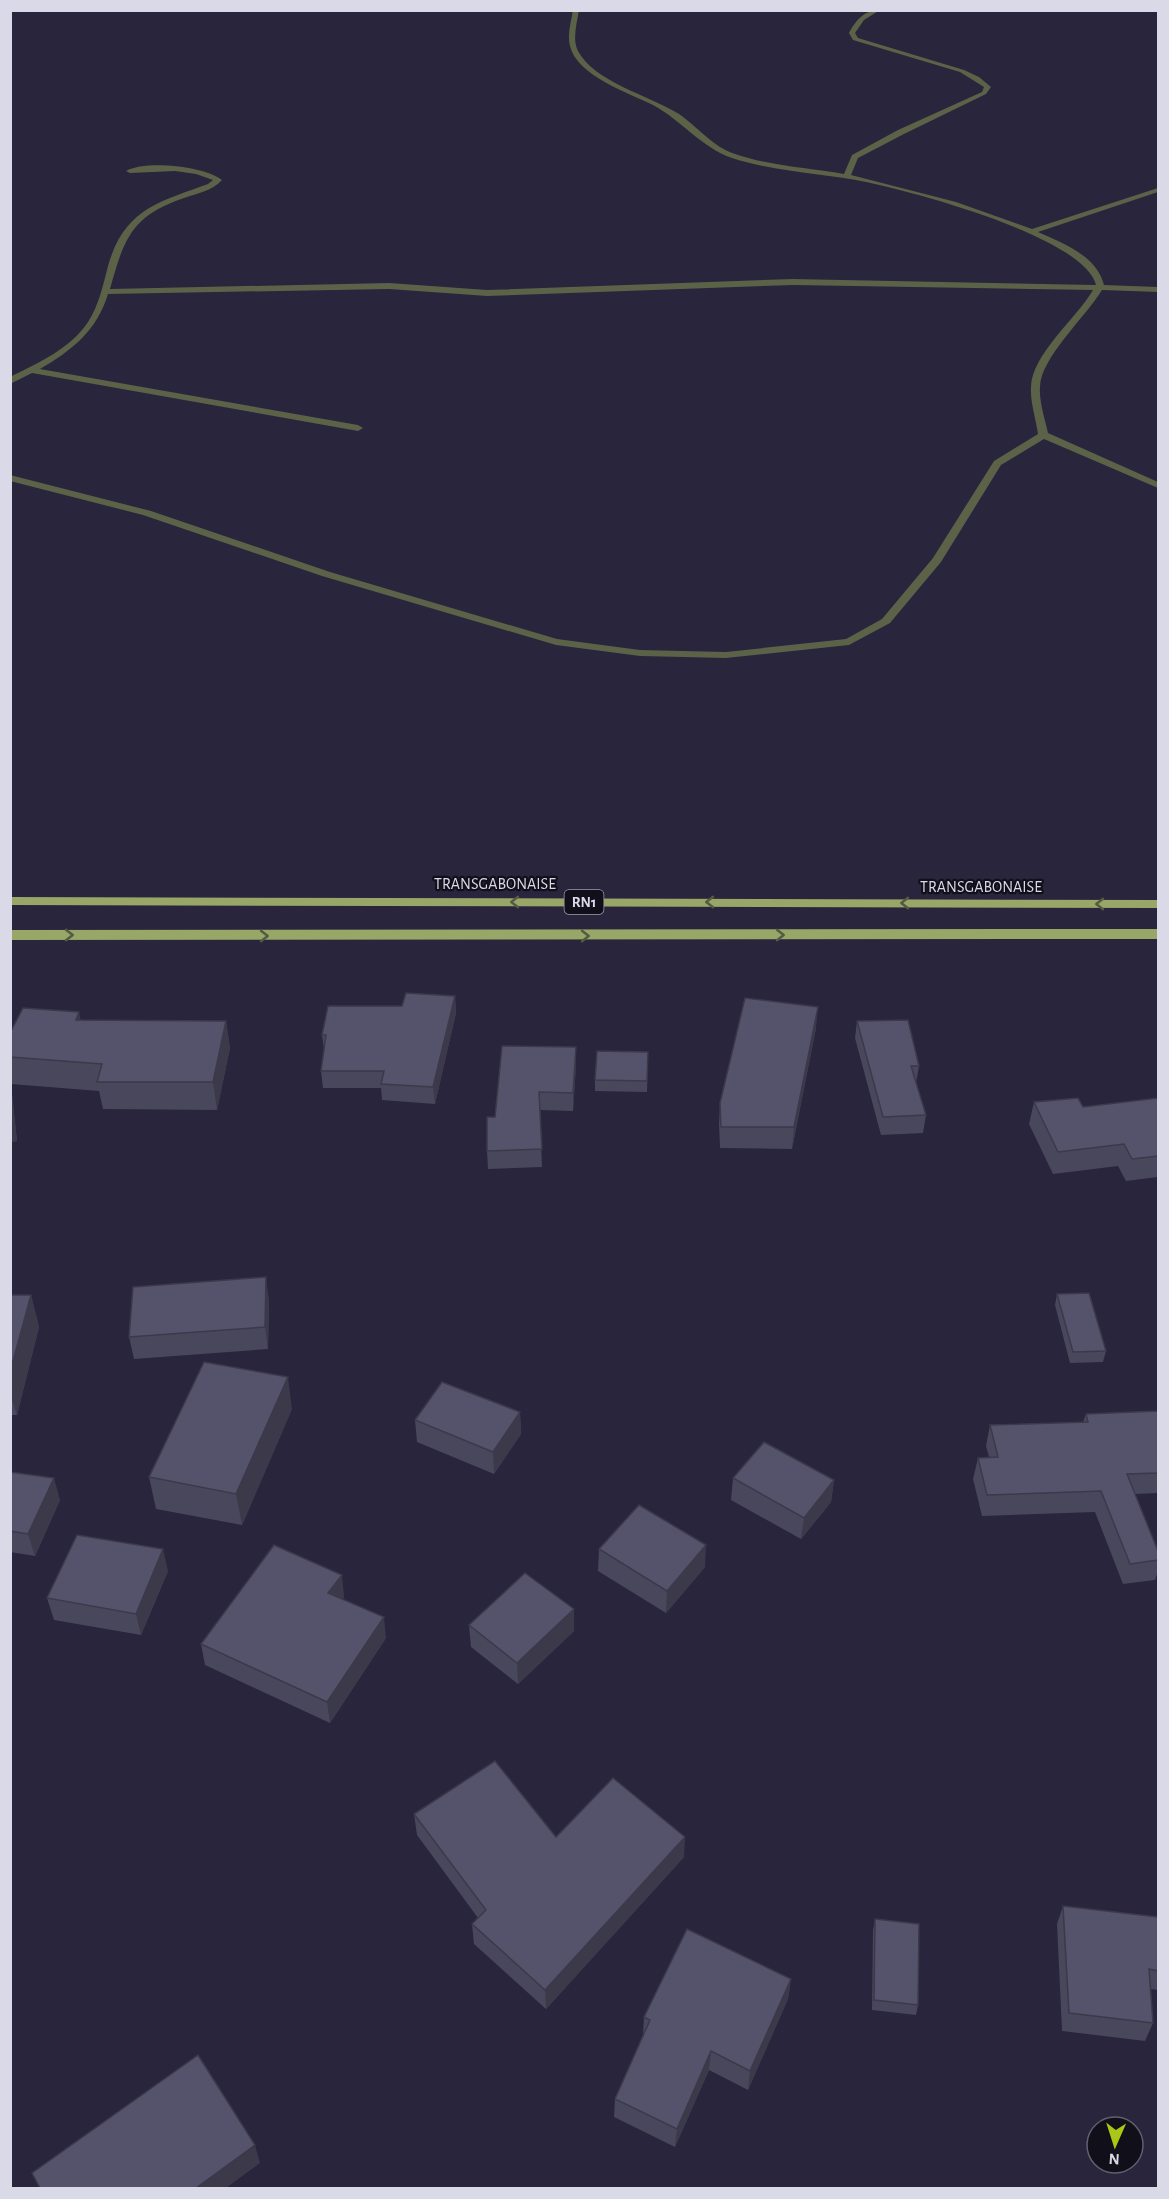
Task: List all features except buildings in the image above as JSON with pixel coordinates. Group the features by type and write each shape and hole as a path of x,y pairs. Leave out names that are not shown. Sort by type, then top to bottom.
{"highway":[{"name":"TRANSGABONAISE","path":"10,901 1158,904"},
{"name":"RN1","path":"10,935 1158,934"}],"street":[{"path":"576,10 572,39 576,53 591,69 678,116 711,146 735,157 847,176 959,204 1030,232 1078,257 1095,272 1100,286"},
{"path":"847,176 855,157 901,132 984,93 988,87 965,73 878,49 855,39 852,33 856,25 866,14 877,10"},
{"path":"10,381 82,337 97,313 119,245 136,220 149,210 211,186 218,180 196,171 177,169 130,171"},
{"path":"1030,232 1158,190"},
{"path":"105,292 388,286 487,293 793,282 1100,286 1158,289"},
{"path":"1043,435 1035,388 1039,366 1087,308 1100,286"},
{"path":"31,370 358,429"},
{"path":"10,478 147,513 326,574 556,642 640,653 726,656 791,651 849,642 886,621 937,560 997,463 1043,435"},
{"path":"1043,435 1158,485"}]}
